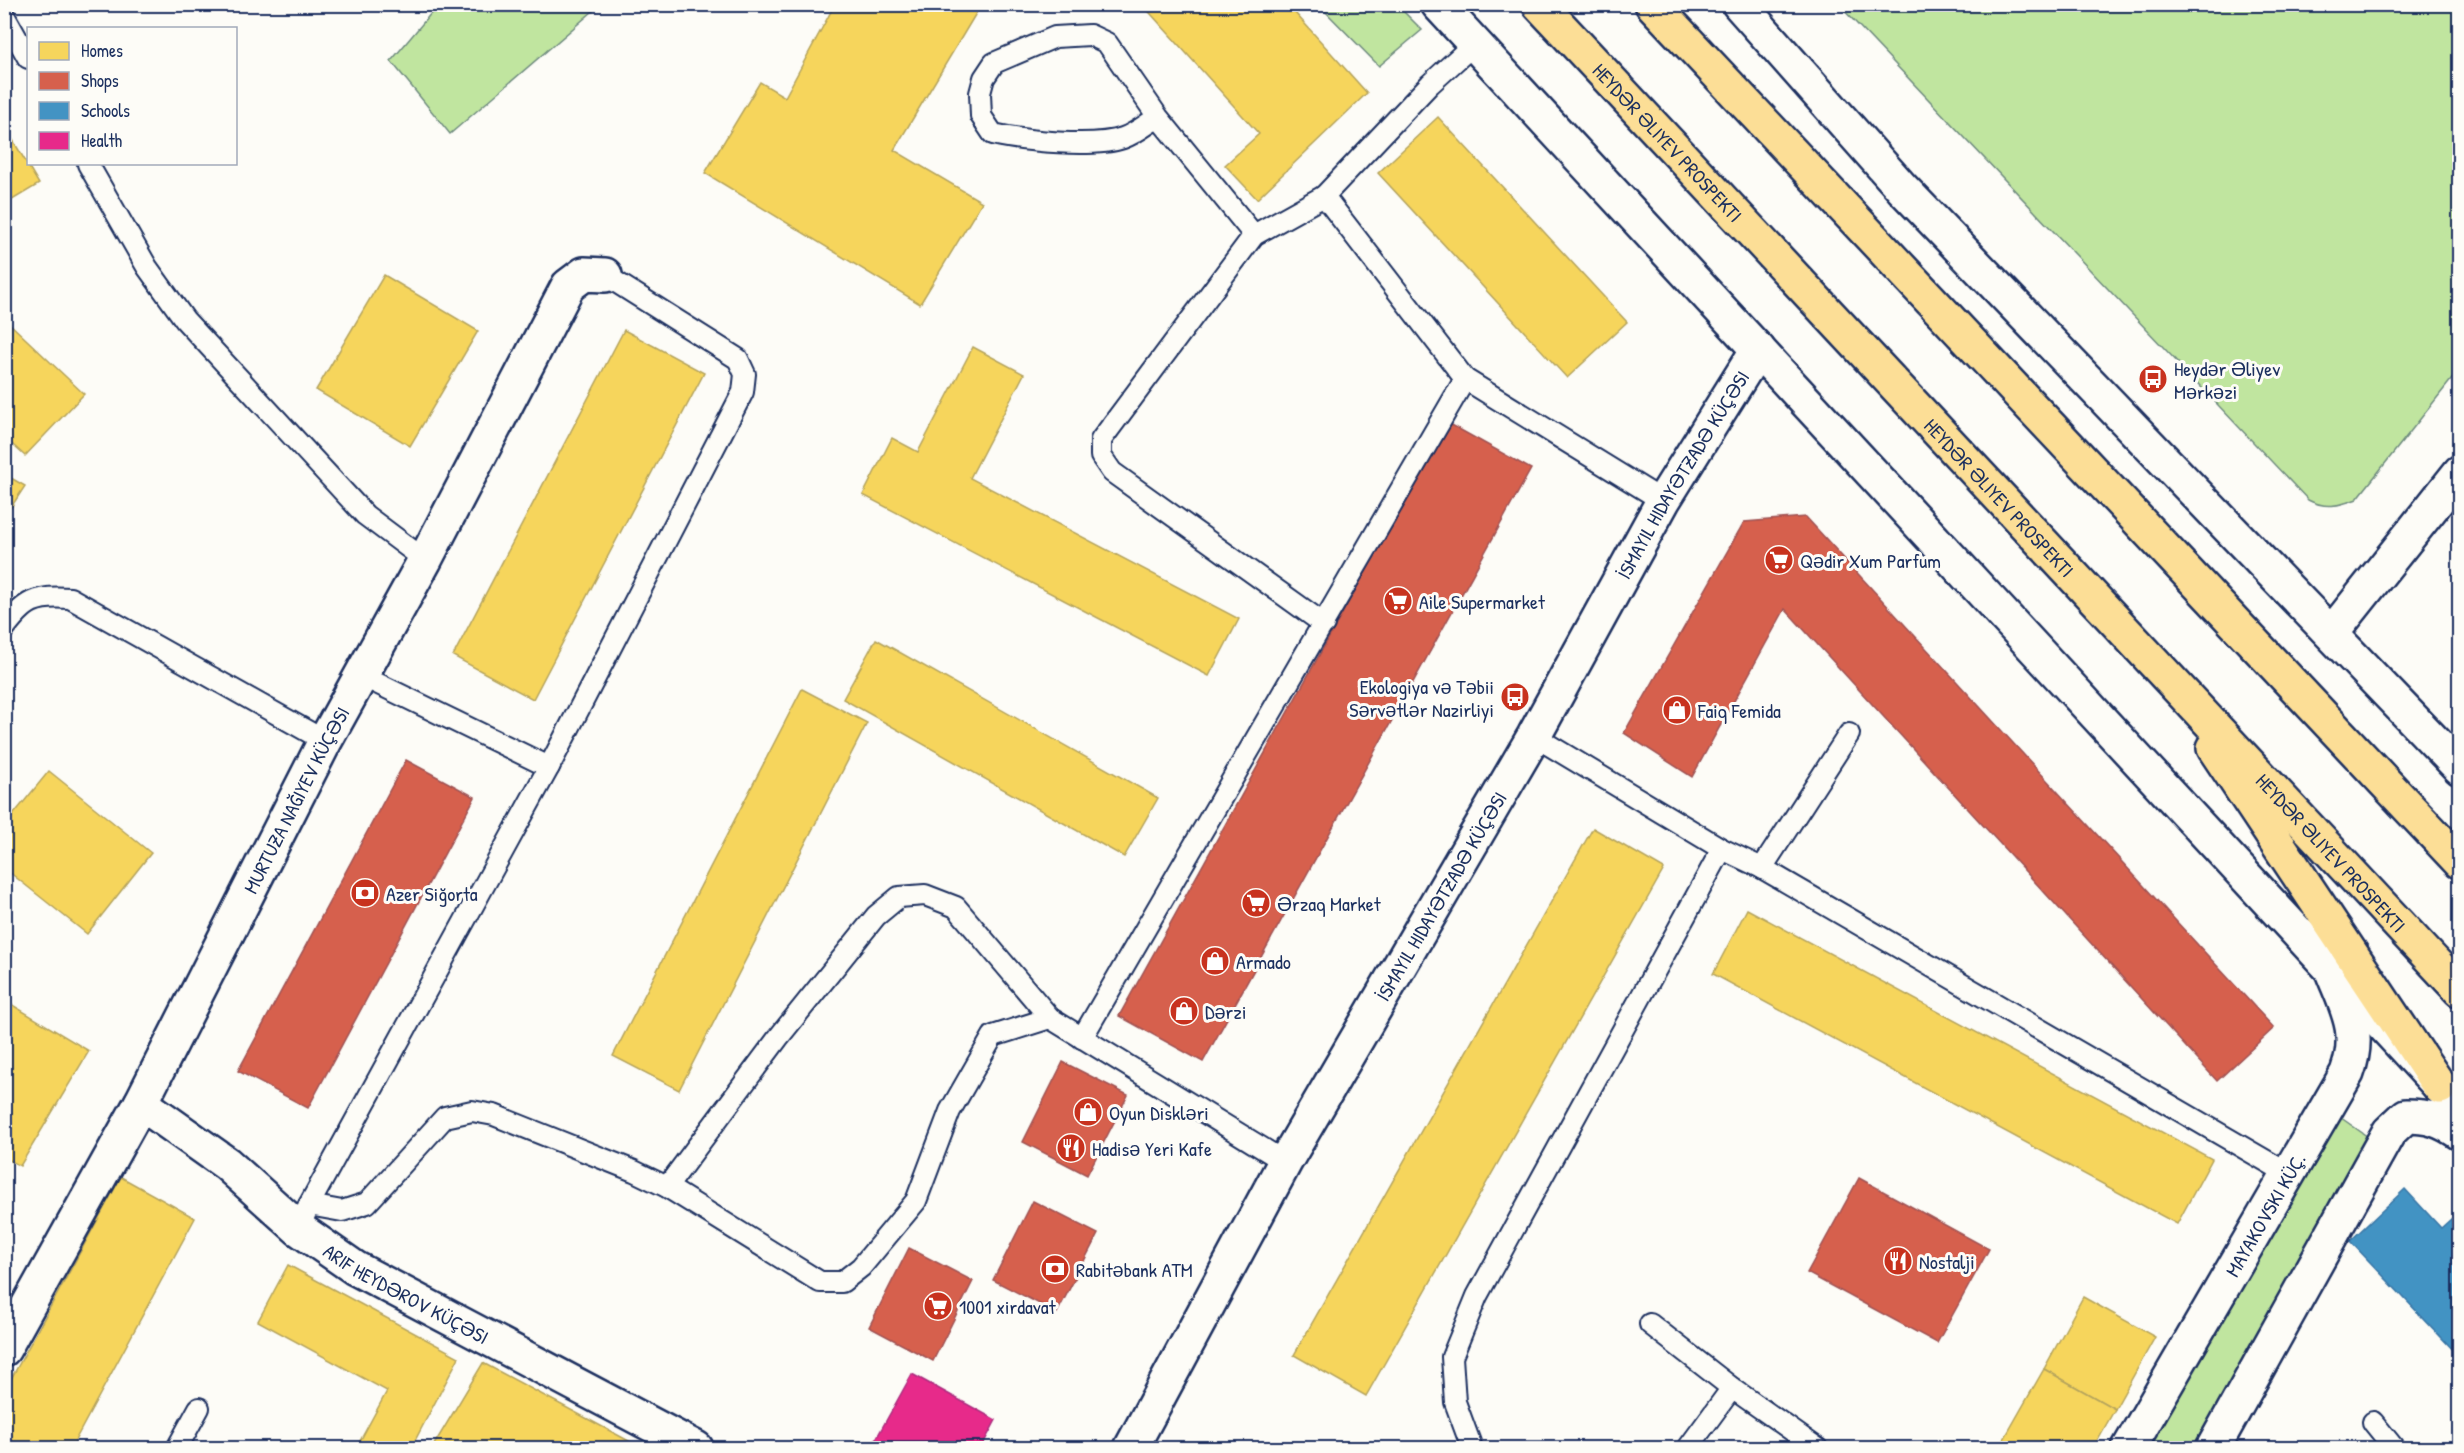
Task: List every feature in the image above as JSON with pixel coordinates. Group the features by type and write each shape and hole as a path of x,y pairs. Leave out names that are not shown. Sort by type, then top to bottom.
{"highway":[{"name":"HEYDƏR ƏLIYEV PROSPEKTI","path":"1539,4 2158,664 2460,990"},
{"path":"1652,4 2460,862"},
{"path":"2158,664 2450,1097"}],"street":[{"path":"1438,4 2450,1097"},
{"path":"1739,4 1902,188 2460,768"},
{"path":"4,1349 141,1103 325,741 425,560 568,286 584,274 605,275"},
{"path":"1131,1449 1285,1162 1534,736 1663,501 1758,349"},
{"path":"2332,633 2460,472"},
{"name":"MAYAKOVSKI KÜÇ.","path":"2129,1449 2347,1073 2354,1053 2355,1035 2350,1015 2332,971"},
{"name":"ARIF HEYDƏROV KÜÇƏSI","path":"141,1103 304,1217 355,1268 696,1449"},
{"path":"2213,1449 2389,1132 2406,1116 2428,1116 2460,1133"}],"lane":[{"path":"4,15 27,56"},
{"path":"1158,117 1124,138 1106,142 1016,139 993,134 981,116 980,93 984,78 994,63 1055,37 1090,35 1107,43 1158,117 1254,235"},
{"path":"1324,624 1112,472 1101,456 1101,440 1254,235 1324,196 1430,84 1475,43"},
{"path":"89,165 147,267 184,320 365,516 425,560"},
{"path":"1324,196 1465,379 1663,501"},
{"path":"304,1217 549,767 743,392 745,374 738,359 605,275"},
{"path":"1082,1038 1465,379"},
{"path":"4,629 22,607 46,596 70,598 325,741"},
{"path":"360,675 549,767"},
{"path":"1762,868 1849,734"},
{"path":"1534,736 1722,849 1762,868 2287,1173"},
{"path":"1472,1449 1455,1402 1452,1357 1477,1296 1722,849"},
{"path":"667,1187 876,916 899,897 926,895 956,908 1050,1018 1285,1162"},
{"path":"304,1217 342,1211 367,1203 445,1117 472,1111 504,1120 634,1171 667,1187 820,1282 842,1282 861,1268 916,1201 950,1111 993,1036 1050,1018"},
{"path":"1650,1324 1732,1388 1817,1449"},
{"path":"1688,1449 1732,1388"},
{"path":"177,1449 199,1408"},
{"path":"2373,1422 2394,1449"}],"green space":[{"path":"438,5 600,5 450,134 391,61"},
{"path":"1319,5 1397,5 1422,30 1379,66"},
{"path":"1839,5 2459,5 2459,370 2357,499 2332,506 2320,505 2308,500"},
{"path":"2337,1115 2368,1137 2195,1448 2149,1448"}],"building: Homes":[{"path":"835,4 978,4 978,10 894,150 982,202 920,304 705,173 760,82 785,97"},
{"path":"1142,4 1287,4 1367,93 1257,199 1225,165 1259,134"},
{"path":"1438,117 1627,322 1567,378 1378,173"},
{"path":"4,125 39,184 4,205"},
{"path":"384,275 478,331 410,446 316,390"},
{"path":"8,322 84,394 25,456 4,437 4,326"},
{"path":"624,330 704,373 533,699 453,656"},
{"path":"973,347 1024,374 970,478 1239,619 1209,676 863,495 892,438 918,452"},
{"path":"4,474 25,486 4,518"},
{"path":"876,639 1158,798 1124,857 843,699"},
{"path":"802,689 867,723 679,1090 613,1056"},
{"path":"49,771 151,853 87,934 4,868 4,826"},
{"path":"1593,828 1664,869 1366,1396 1294,1355"},
{"path":"1747,909 2212,1159 2177,1224 1713,974"},
{"path":"4,1000 89,1051 20,1166 4,1157"},
{"path":"121,1177 195,1218 71,1448 4,1448 4,1392"},
{"path":"288,1265 459,1357 411,1448 370,1448 359,1443 387,1391 258,1321"},
{"path":"2083,1297 2155,1337 2115,1409 2044,1369"},
{"path":"483,1363 642,1448 432,1448"},
{"path":"2044,1369 2115,1409 2093,1448 1999,1448"}],"building: Shops":[{"path":"1448,423 1531,469 1203,1062 1119,1016"},
{"path":"1806,517 2274,1028 2217,1081 1785,609 1692,777 1624,733 1744,522"},
{"path":"406,760 475,797 308,1108 238,1071"},
{"path":"1063,1062 1128,1095 1087,1175 1023,1142"},
{"name":"Nostalji","path":"1859,1178 1989,1249 1937,1343 1807,1273"},
{"path":"1033,1201 1098,1234 1057,1313 993,1280"},
{"path":"909,1248 973,1281 933,1361 869,1327"}],"building: Schools":[{"path":"2405,1189 2441,1228 2460,1211 2460,1357 2350,1241"}],"building: Health":[{"path":"912,1374 996,1420 981,1448 871,1448"}],"place":[{"name":"Heydər Əliyev Mərkəzi","path":"2153,379"},
{"name":"Qədir Xum Parfum","path":"1779,560"},
{"name":"Aile Supermarket","path":"1398,601"},
{"name":"Ekologiya və Təbii Sərvətlər Nazirliyi","path":"1515,697"},
{"name":"Faiq Femida","path":"1677,710"},
{"name":"Azer Siğorta","path":"365,893"},
{"name":"Ərzaq Market","path":"1256,903"},
{"name":"Armado","path":"1215,961"},
{"name":"Dərzi","path":"1184,1011"},
{"name":"Oyun Diskləri","path":"1088,1112"},
{"name":"Hadisə Yeri Kafe","path":"1071,1148"},
{"name":"Nostalji","path":"1898,1261"},
{"name":"Rabitəbank ATM","path":"1055,1269"},
{"name":"1001 xirdavat","path":"938,1306"}]}
